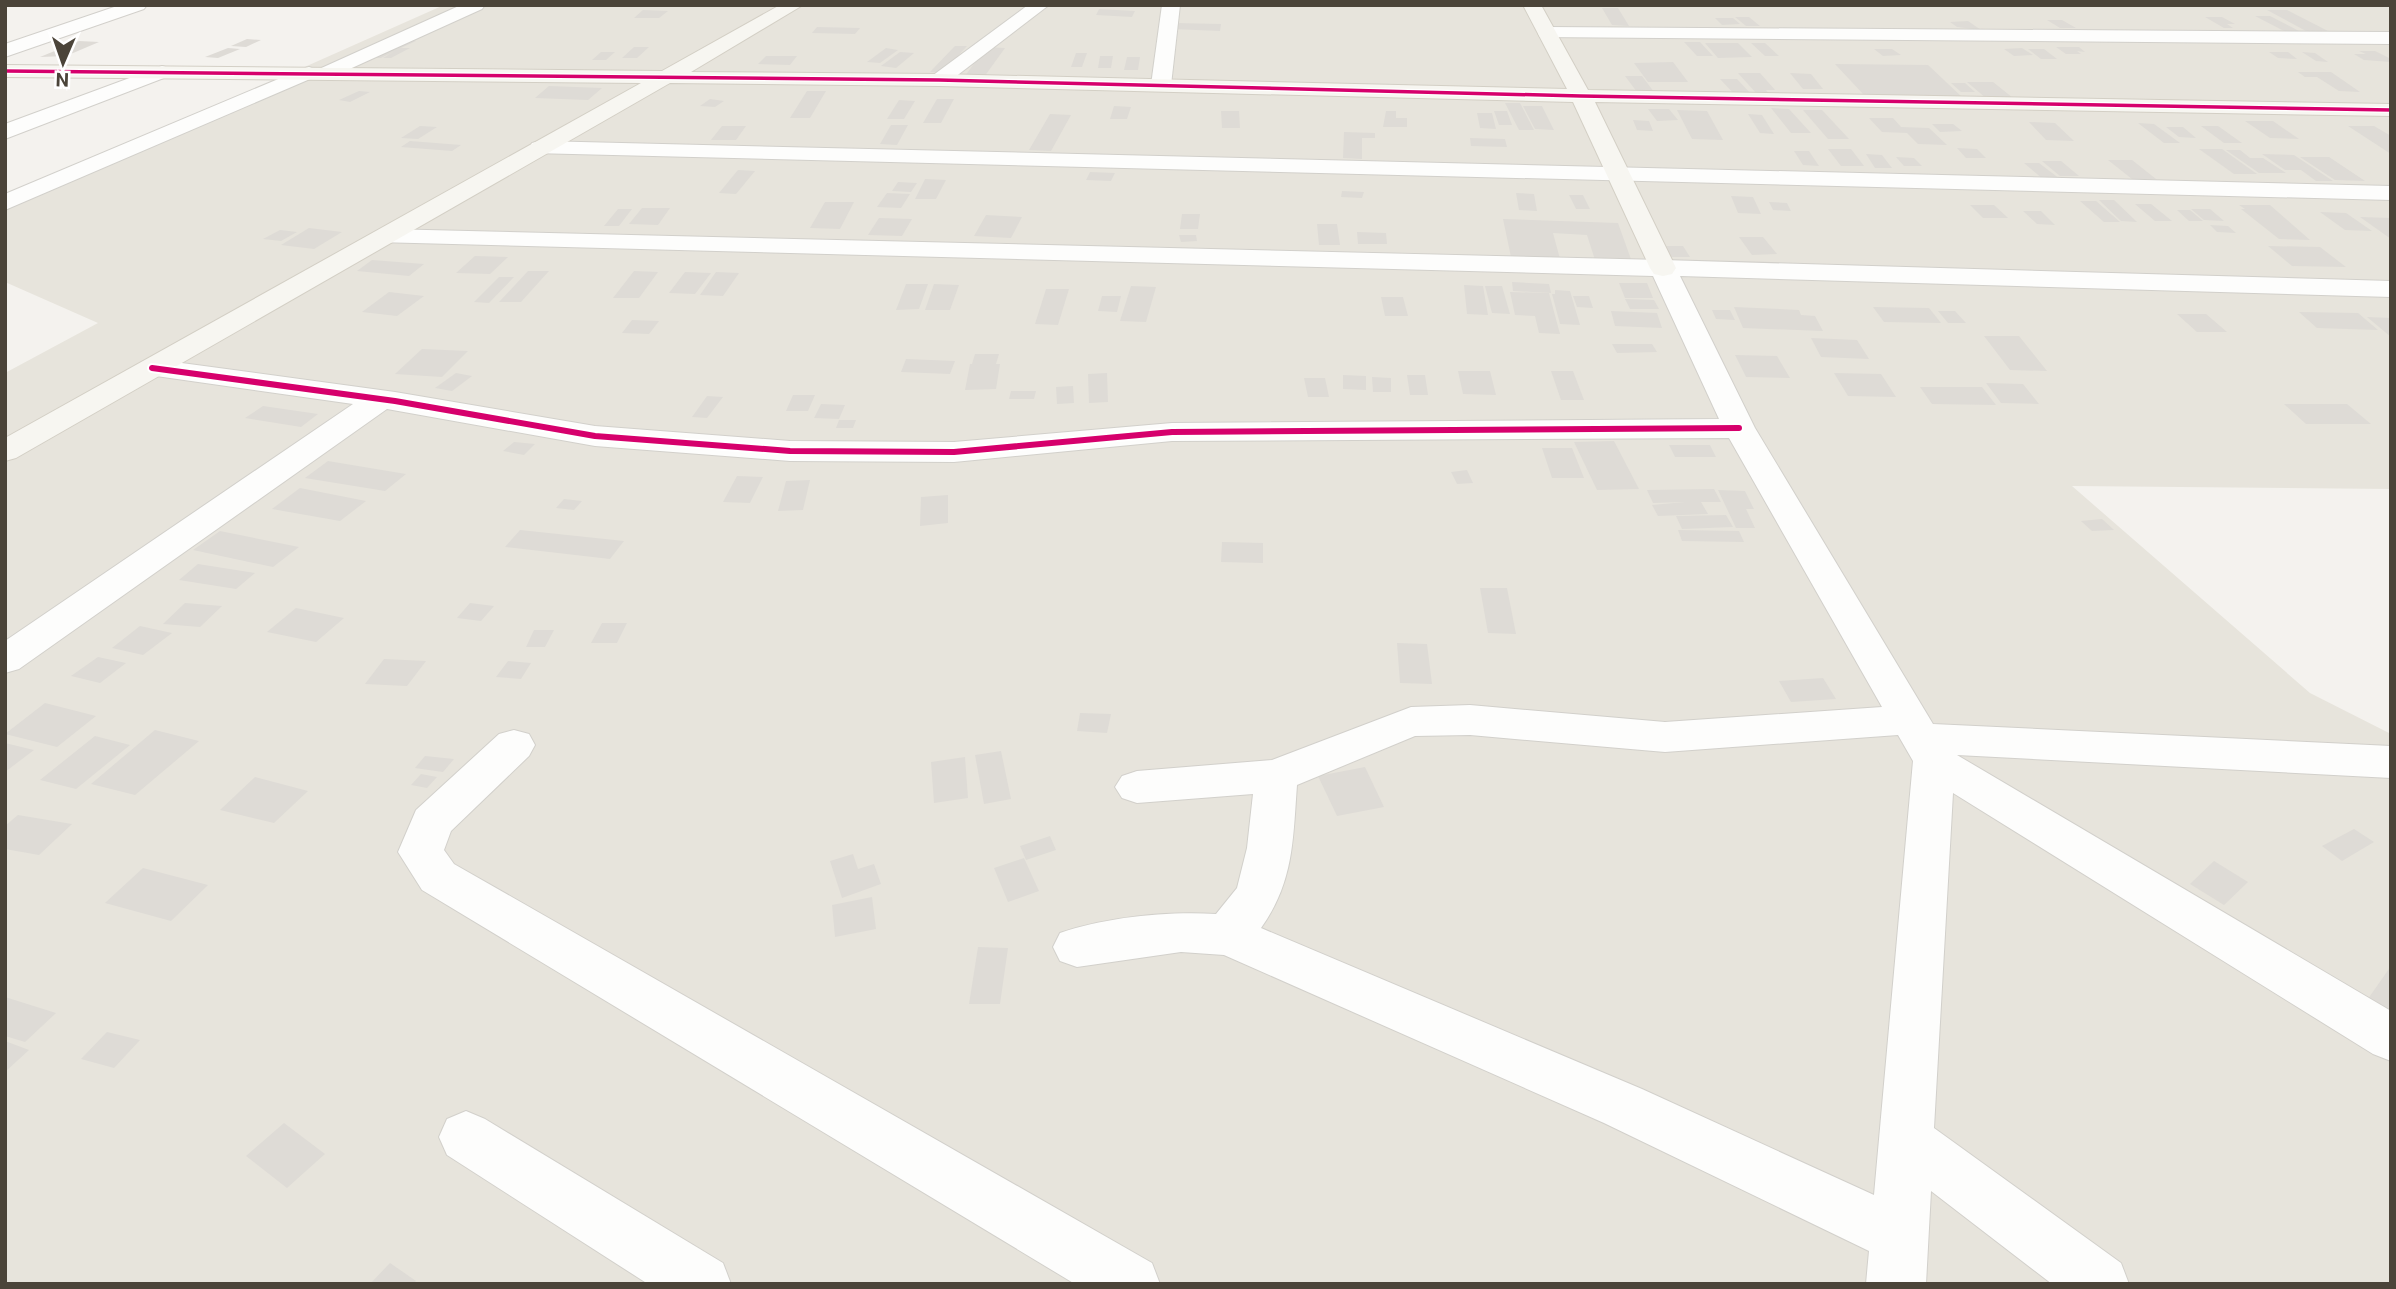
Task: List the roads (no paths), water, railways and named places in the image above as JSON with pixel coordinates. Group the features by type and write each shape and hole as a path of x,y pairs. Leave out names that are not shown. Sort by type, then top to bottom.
{"street":[{"path":"5,51 138,5"},
{"path":"5,202 476,5"},
{"path":"5,451 794,5"},
{"path":"939,80 1040,5"},
{"path":"1161,85 1171,5"},
{"path":"1532,5 1621,175 1739,428 1921,739 2391,1038"},
{"path":"1547,33 2391,38"},
{"path":"5,71 939,80 1581,96 2391,110"},
{"path":"5,132 162,72"},
{"path":"540,148 2391,193"},
{"path":"385,237 1663,268 2391,289"},
{"path":"152,368 381,399 594,436 790,452 954,452 1172,432 1739,428"},
{"path":"5,660 381,399"},
{"path":"1137,786 1276,776 1411,722 1469,720 1665,737 1921,739 2385,765"},
{"path":"1077,947 1181,932 1228,935 1623,1106 1898,1260 1908,1140 1921,739"},
{"path":"514,745 432,822 421,852 438,877 1131,1284"},
{"path":"1228,935 1258,895 1270,848 1276,776"},
{"path":"466,1137 702,1284"},
{"path":"1908,1140 2100,1284"}]}
